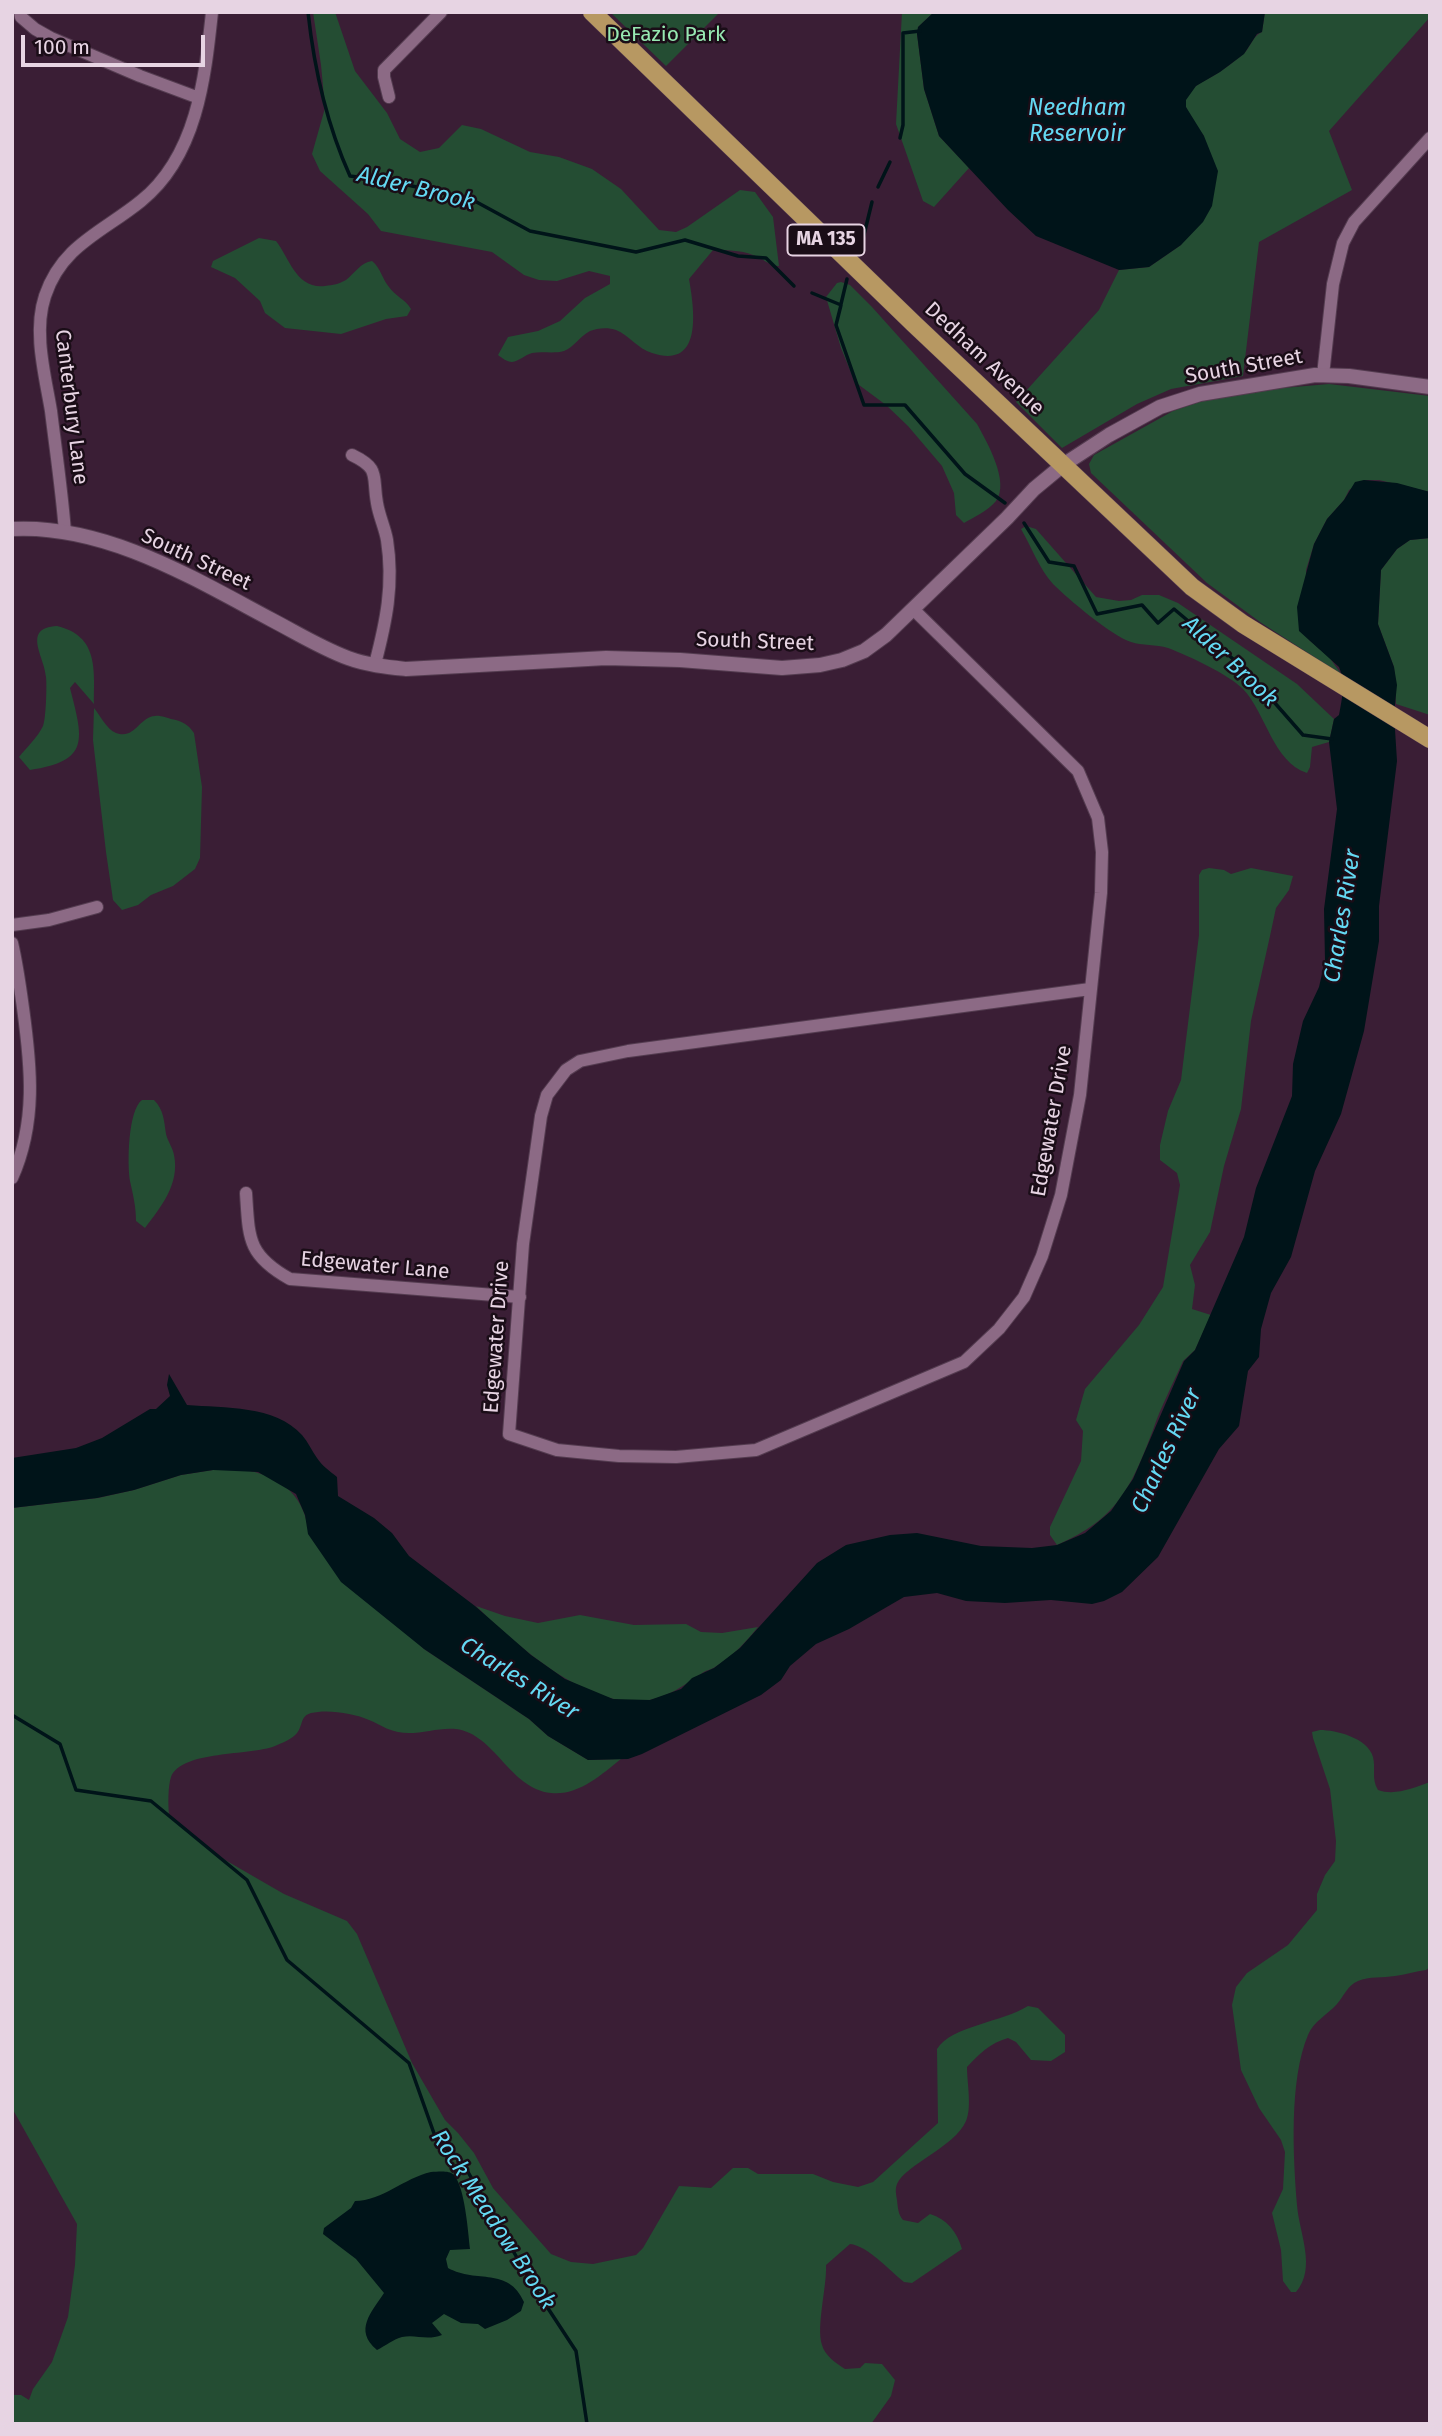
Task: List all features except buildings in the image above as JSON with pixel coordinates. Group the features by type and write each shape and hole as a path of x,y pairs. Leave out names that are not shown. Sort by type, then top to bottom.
{"main road":[{"name":"Dedham Avenue","path":"592,12 1202,595 1232,617 1430,739"}],"street":[{"path":"20,12 34,29 51,38 199,98"},
{"name":"Canterbury Lane","path":"65,532 40,329 44,298 55,272 73,249 143,200 165,176 183,145 199,98 206,66 212,12"},
{"path":"389,97 384,69 441,12"},
{"path":"1323,375 1331,297 1343,243 1354,222 1430,138"},
{"name":"South Street","path":"12,529 65,532 156,561 321,646 350,659 375,664 406,669 606,658 782,667 820,666 864,651 914,610 1034,489 1063,465 1122,427 1178,400 1231,388 1323,375 1430,387"},
{"path":"352,454 368,463 372,470 377,504 387,540 390,602 375,664"},
{"name":"Edgewater Drive","path":"914,610 1078,771 1098,818 1102,852 1101,893 1080,1095 1062,1195 1042,1256 1024,1297 999,1329 964,1362 756,1450 676,1457 619,1456 557,1450 509,1434 523,1244 541,1116 547,1095 566,1070 580,1061 628,1051 1090,989"},
{"path":"12,925 49,920 97,907"},
{"path":"12,943 29,1051 31,1096 25,1140 12,1178"},
{"name":"Edgewater Lane","path":"246,1193 249,1238 261,1259 290,1279 520,1297"}],"green space":[{"path":"313,12 335,12 355,71 387,113 400,139 420,152 439,148 462,125 481,129 530,152 559,157 592,169 621,189 659,230 676,232 740,190 755,192 773,217 779,266 743,252 713,250 689,279 693,305 692,333 688,345 680,353 669,356 652,353 621,332 603,328 590,331 564,351 532,353 512,362 505,360 498,355 508,337 538,331 560,321 585,298 610,284 610,276 589,271 557,281 539,280 524,275 492,252 381,231 368,214 320,171 312,154 325,108"},
{"name":"DeFazio Park","path":"610,12 720,12 666,66"},
{"name":"Needham Reservoir","path":"902,12 934,12 918,27 917,34 924,89 939,136 969,168 934,207 923,201 896,124"},
{"name":"Needham Reservoir","path":"1265,12 1430,12 1430,17 1329,131 1352,190 1259,242 1243,376 1171,389 1137,404 1062,448 1016,402 1099,310 1119,270 1149,267 1181,245 1204,136 1187,111 1187,95 1244,53 1262,32"},
{"path":"259,238 276,241 300,278 315,286 333,285 346,280 361,266 372,261 391,290 411,309 407,316 386,319 341,334 285,328 265,313 260,301 235,278 211,267 213,261"},
{"path":"837,283 850,285 872,307 977,424 986,441 999,473 1000,493 989,508 964,523 956,515 954,493 942,466 908,426 886,405 855,382 841,348 826,297"},
{"path":"1329,384 1430,396 1430,492 1379,480 1364,480 1349,490 1327,519 1314,544 1306,570 1309,640 1329,657 1342,675 1260,622 1207,583 1091,473 1089,464 1094,455 1173,411 1225,393"},
{"path":"1026,526 1036,529 1096,597 1119,601 1142,595 1159,595 1178,603 1297,684 1334,719 1329,742 1312,747 1307,773 1286,759 1251,699 1228,677 1168,648 1135,643 1123,638 1069,599 1053,584 1040,565 1021,529"},
{"path":"1430,538 1430,715 1396,704 1394,667 1378,624 1381,570 1397,549 1410,540"},
{"path":"57,626 71,631 87,646 93,667 94,704 75,682 70,688 78,721 78,745 73,754 64,761 30,770 19,757 43,726 46,702 45,669 37,638 46,628"},
{"path":"94,708 116,733 128,733 155,716 187,725 194,733 202,787 200,858 195,869 173,886 151,895 138,905 122,910 113,900 106,852 93,740"},
{"path":"1209,868 1231,874 1251,868 1293,876 1289,890 1276,908 1251,1021 1241,1109 1224,1166 1210,1232 1190,1265 1195,1285 1192,1309 1211,1315 1195,1350 1183,1361 1137,1469 1119,1500 1094,1524 1057,1545 1050,1535 1050,1527 1081,1461 1083,1431 1076,1420 1085,1389 1139,1325 1163,1287 1180,1185 1177,1173 1160,1160 1160,1145 1168,1111 1181,1080 1199,935 1199,875 1202,870"},
{"path":"142,1100 154,1100 160,1108 175,1166 168,1194 145,1228 136,1221 129,1163 131,1126 137,1106"},
{"path":"240,1469 270,1477 287,1488 300,1503 310,1534 318,1547 424,1649 529,1719 548,1736 588,1760 621,1759 580,1788 551,1793 524,1782 492,1750 470,1733 456,1729 398,1732 356,1715 325,1711 307,1714 295,1735 275,1746 188,1762 178,1768 169,1785 169,1814 213,1853 284,1894 347,1921 357,1934 412,2063 445,2120 474,2153 493,2188 551,2254 571,2262 593,2264 636,2255 643,2248 679,2186 711,2188 733,2168 748,2168 758,2174 813,2174 833,2182 858,2187 873,2182 938,2123 937,2049 944,2041 1028,2006 1038,2008 1065,2035 1065,2052 1051,2061 1031,2060 1016,2042 1008,2038 981,2053 967,2067 969,2109 966,2121 952,2139 910,2169 897,2184 898,2208 903,2220 918,2223 930,2214 936,2216 950,2227 962,2249 912,2283 904,2282 864,2249 850,2244 826,2265 820,2337 826,2353 845,2369 860,2368 865,2363 882,2364 895,2380 891,2396 871,2424 12,2424 12,2395 21,2395 29,2400 33,2389 52,2362 68,2317 77,2224 12,2108 12,1508 98,1498 181,1475"},
{"path":"476,1606 538,1623 580,1615 634,1625 686,1624 701,1632 722,1633 758,1627 727,1659 676,1690 649,1700 626,1701 603,1696 555,1672 532,1656"},
{"path":"1320,1730 1358,1740 1370,1750 1378,1790 1397,1792 1430,1782 1430,1967 1399,1975 1367,1978 1354,1983 1337,2004 1313,2026 1308,2035 1298,2074 1294,2119 1297,2205 1306,2261 1302,2283 1296,2292 1291,2292 1283,2281 1281,2250 1272,2213 1283,2189 1285,2152 1281,2140 1259,2108 1241,2070 1232,2005 1236,1987 1247,1973 1288,1945 1317,1910 1317,1894 1335,1861 1336,1841 1330,1789 1312,1732"}],"water":[{"name":"Needham Reservoir","path":"934,12 1265,12 1262,32 1257,34 1244,54 1196,86 1186,100 1186,107 1204,136 1218,171 1212,206 1203,222 1181,245 1149,267 1119,270 1036,236 939,136 924,89 917,34 918,27"},
{"name":"Charles River","path":"1364,480 1397,483 1430,492 1430,538 1410,540 1397,549 1381,570 1378,624 1394,667 1397,685 1394,714 1397,761 1379,906 1379,941 1364,1031 1341,1114 1315,1171 1291,1257 1271,1293 1261,1329 1259,1357 1248,1371 1239,1426 1219,1449 1158,1557 1122,1592 1092,1604 1051,1600 1005,1603 966,1601 937,1593 904,1597 849,1629 816,1644 790,1666 781,1680 761,1695 642,1754 628,1759 588,1760 548,1736 529,1719 424,1649 341,1582 308,1534 305,1515 296,1494 258,1472 213,1470 181,1475 97,1498 12,1508 12,1458 76,1448 102,1438 150,1409 156,1409 170,1396 167,1385 169,1374 187,1405 264,1413 291,1425 304,1438 321,1464 337,1477 338,1496 374,1518 392,1533 409,1556 475,1606 531,1655 565,1679 613,1699 650,1700 681,1689 692,1678 714,1668 740,1648 817,1563 846,1545 890,1535 917,1533 981,1546 1032,1548 1057,1545 1085,1533 1111,1511 1133,1479 1184,1361 1195,1350 1244,1237 1256,1188 1292,1096 1293,1064 1303,1021 1319,987 1325,961 1324,909 1337,809 1329,742 1334,719 1339,715 1343,685 1339,667 1299,631 1297,607 1314,544 1327,519 1355,482"},
{"path":"431,2172 454,2175 461,2190 465,2210 470,2249 450,2250 446,2259 448,2268 459,2273 501,2280 517,2291 524,2302 521,2311 485,2329 478,2324 461,2323 444,2314 432,2323 442,2335 402,2337 377,2350 366,2335 366,2328 370,2314 384,2293 356,2259 323,2234 324,2228 351,2208 355,2201 374,2197"}],"waterway":[{"name":"Alder Brook","path":"308,12 323,96 350,176 394,182 471,199 530,231 636,252 685,240 738,256 766,258 794,286"},
{"path":"900,138 903,125 903,33 920,31"},
{"path":"878,187 890,162"},
{"path":"860,251 872,202"},
{"path":"841,304 847,279"},
{"name":"Alder Brook","path":"812,293 841,305 836,325 864,405 905,405 965,474 1005,503"},
{"name":"Alder Brook","path":"1024,523 1049,562 1074,566 1097,614 1142,605 1158,623 1174,609 1245,669 1303,735 1332,739"},
{"name":"Rock Meadow Brook","path":"12,1715 60,1744 76,1790 151,1801 247,1880 287,1960 409,2063 436,2139 464,2165 532,2284 576,2351 587,2424"}]}
